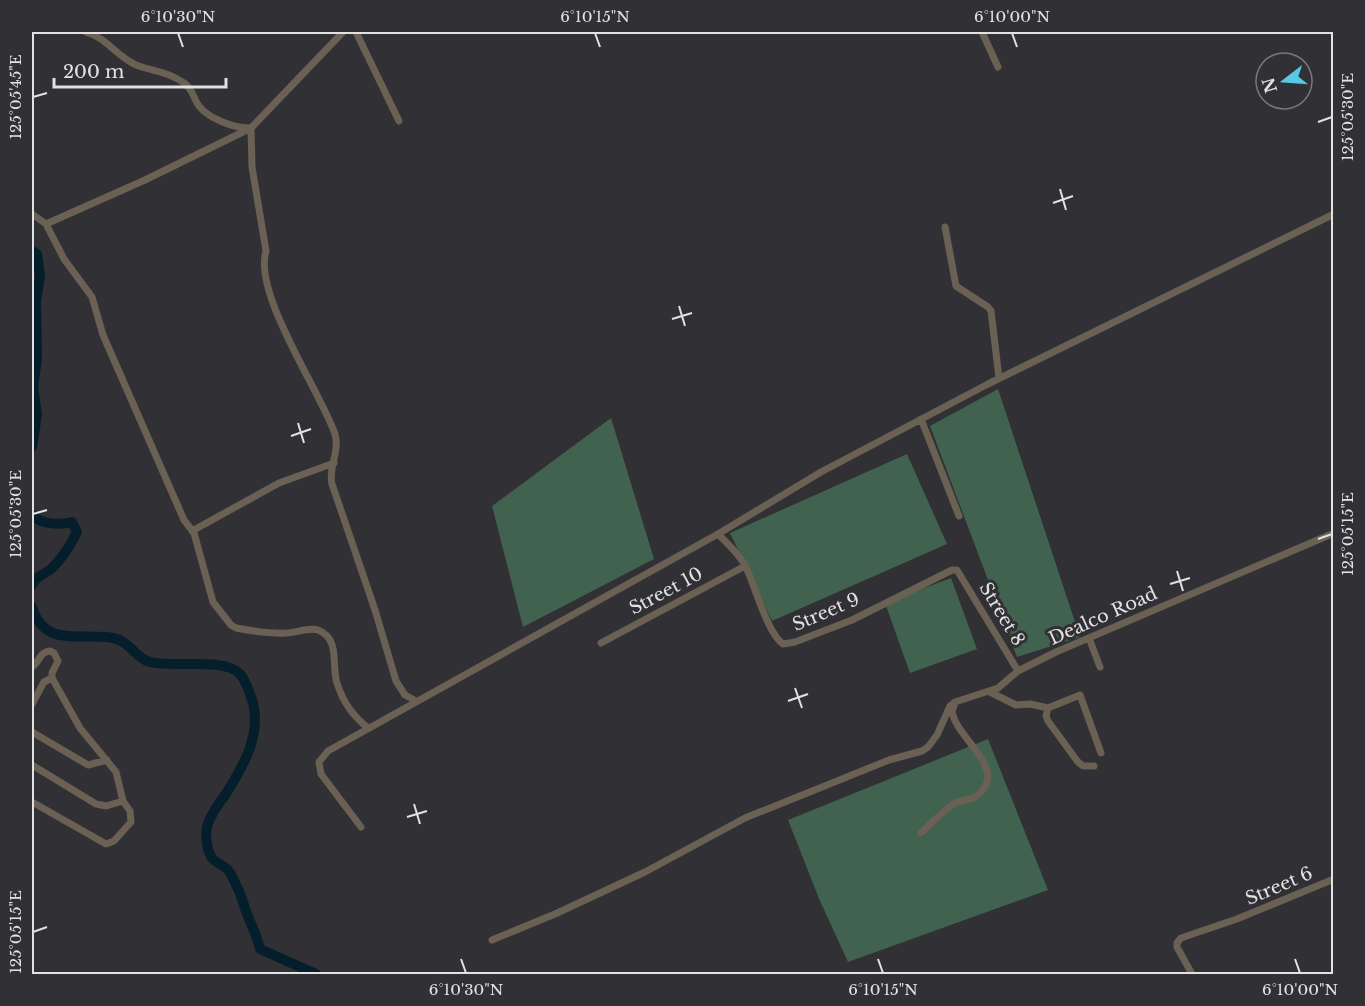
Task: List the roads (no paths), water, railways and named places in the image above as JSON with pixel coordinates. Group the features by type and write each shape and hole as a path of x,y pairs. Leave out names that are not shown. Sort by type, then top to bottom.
{"street":[{"path":"86,32 95,34 136,65 178,79 190,89 201,108 213,116 239,128 251,128"},
{"path":"46,224 145,180 251,128 343,32"},
{"path":"356,32 399,121"},
{"path":"982,32 998,67"},
{"path":"251,128 252,167 266,251 264,256 267,280 283,327 336,434 338,445 331,480 375,610 396,681 401,691 416,701"},
{"path":"32,214 46,224 64,259 92,297 105,340 184,520 192,531 213,602 231,626 241,629 279,633 315,629 321,631 333,647 336,656 336,681 347,707 368,728"},
{"path":"361,827 321,774 319,762 328,751 717,534 820,472 999,378 1334,214"},
{"path":"945,227 956,286 991,311 999,378"},
{"path":"921,419 959,516"},
{"path":"192,531 279,483 334,463"},
{"name":"Dealco Road","path":"958,700 988,693 1018,671 1334,532"},
{"path":"717,534 734,550 745,566"},
{"name":"Street 9","path":"745,566 775,638 786,645 852,620 952,570 960,572"},
{"name":"Street 10","path":"601,643 745,566"},
{"name":"Street 8","path":"960,572 1018,671"},
{"path":"1089,638 1100,667"},
{"path":"32,667 38,663 42,654 50,651 54,653 57,662 52,678 72,716 117,772 123,801 130,811 131,822 114,841 108,844 32,802"},
{"path":"32,704 44,682 52,678"},
{"path":"988,693 1016,705 1030,704 1048,708 1080,695 1101,753"},
{"path":"921,833 955,803 980,794 987,781 986,764 953,720 952,710 958,700"},
{"path":"492,939 555,914 645,872 745,818 889,760 921,752 937,735 950,706 958,700"},
{"path":"1048,708 1046,716 1048,721 1078,762 1083,766 1094,766"},
{"path":"32,732 88,765 107,760"},
{"path":"32,765 96,804 106,806 123,801"},
{"name":"Street 6","path":"1192,975 1178,951 1178,940 1184,936 1237,920 1334,879"}],"waterway":[{"path":"32,251 37,254 40,275 36,302 37,359 33,387 37,414 32,447"},
{"path":"32,515 41,521 51,523 72,522 77,532 59,561 32,585"},
{"path":"32,607 38,620 46,629 55,634 113,638 124,642 140,657 150,662 211,664 232,669 240,674 253,703 255,715 253,738 245,760 208,822 206,835 208,847 212,858 227,869 232,877 260,949 316,974"}]}
